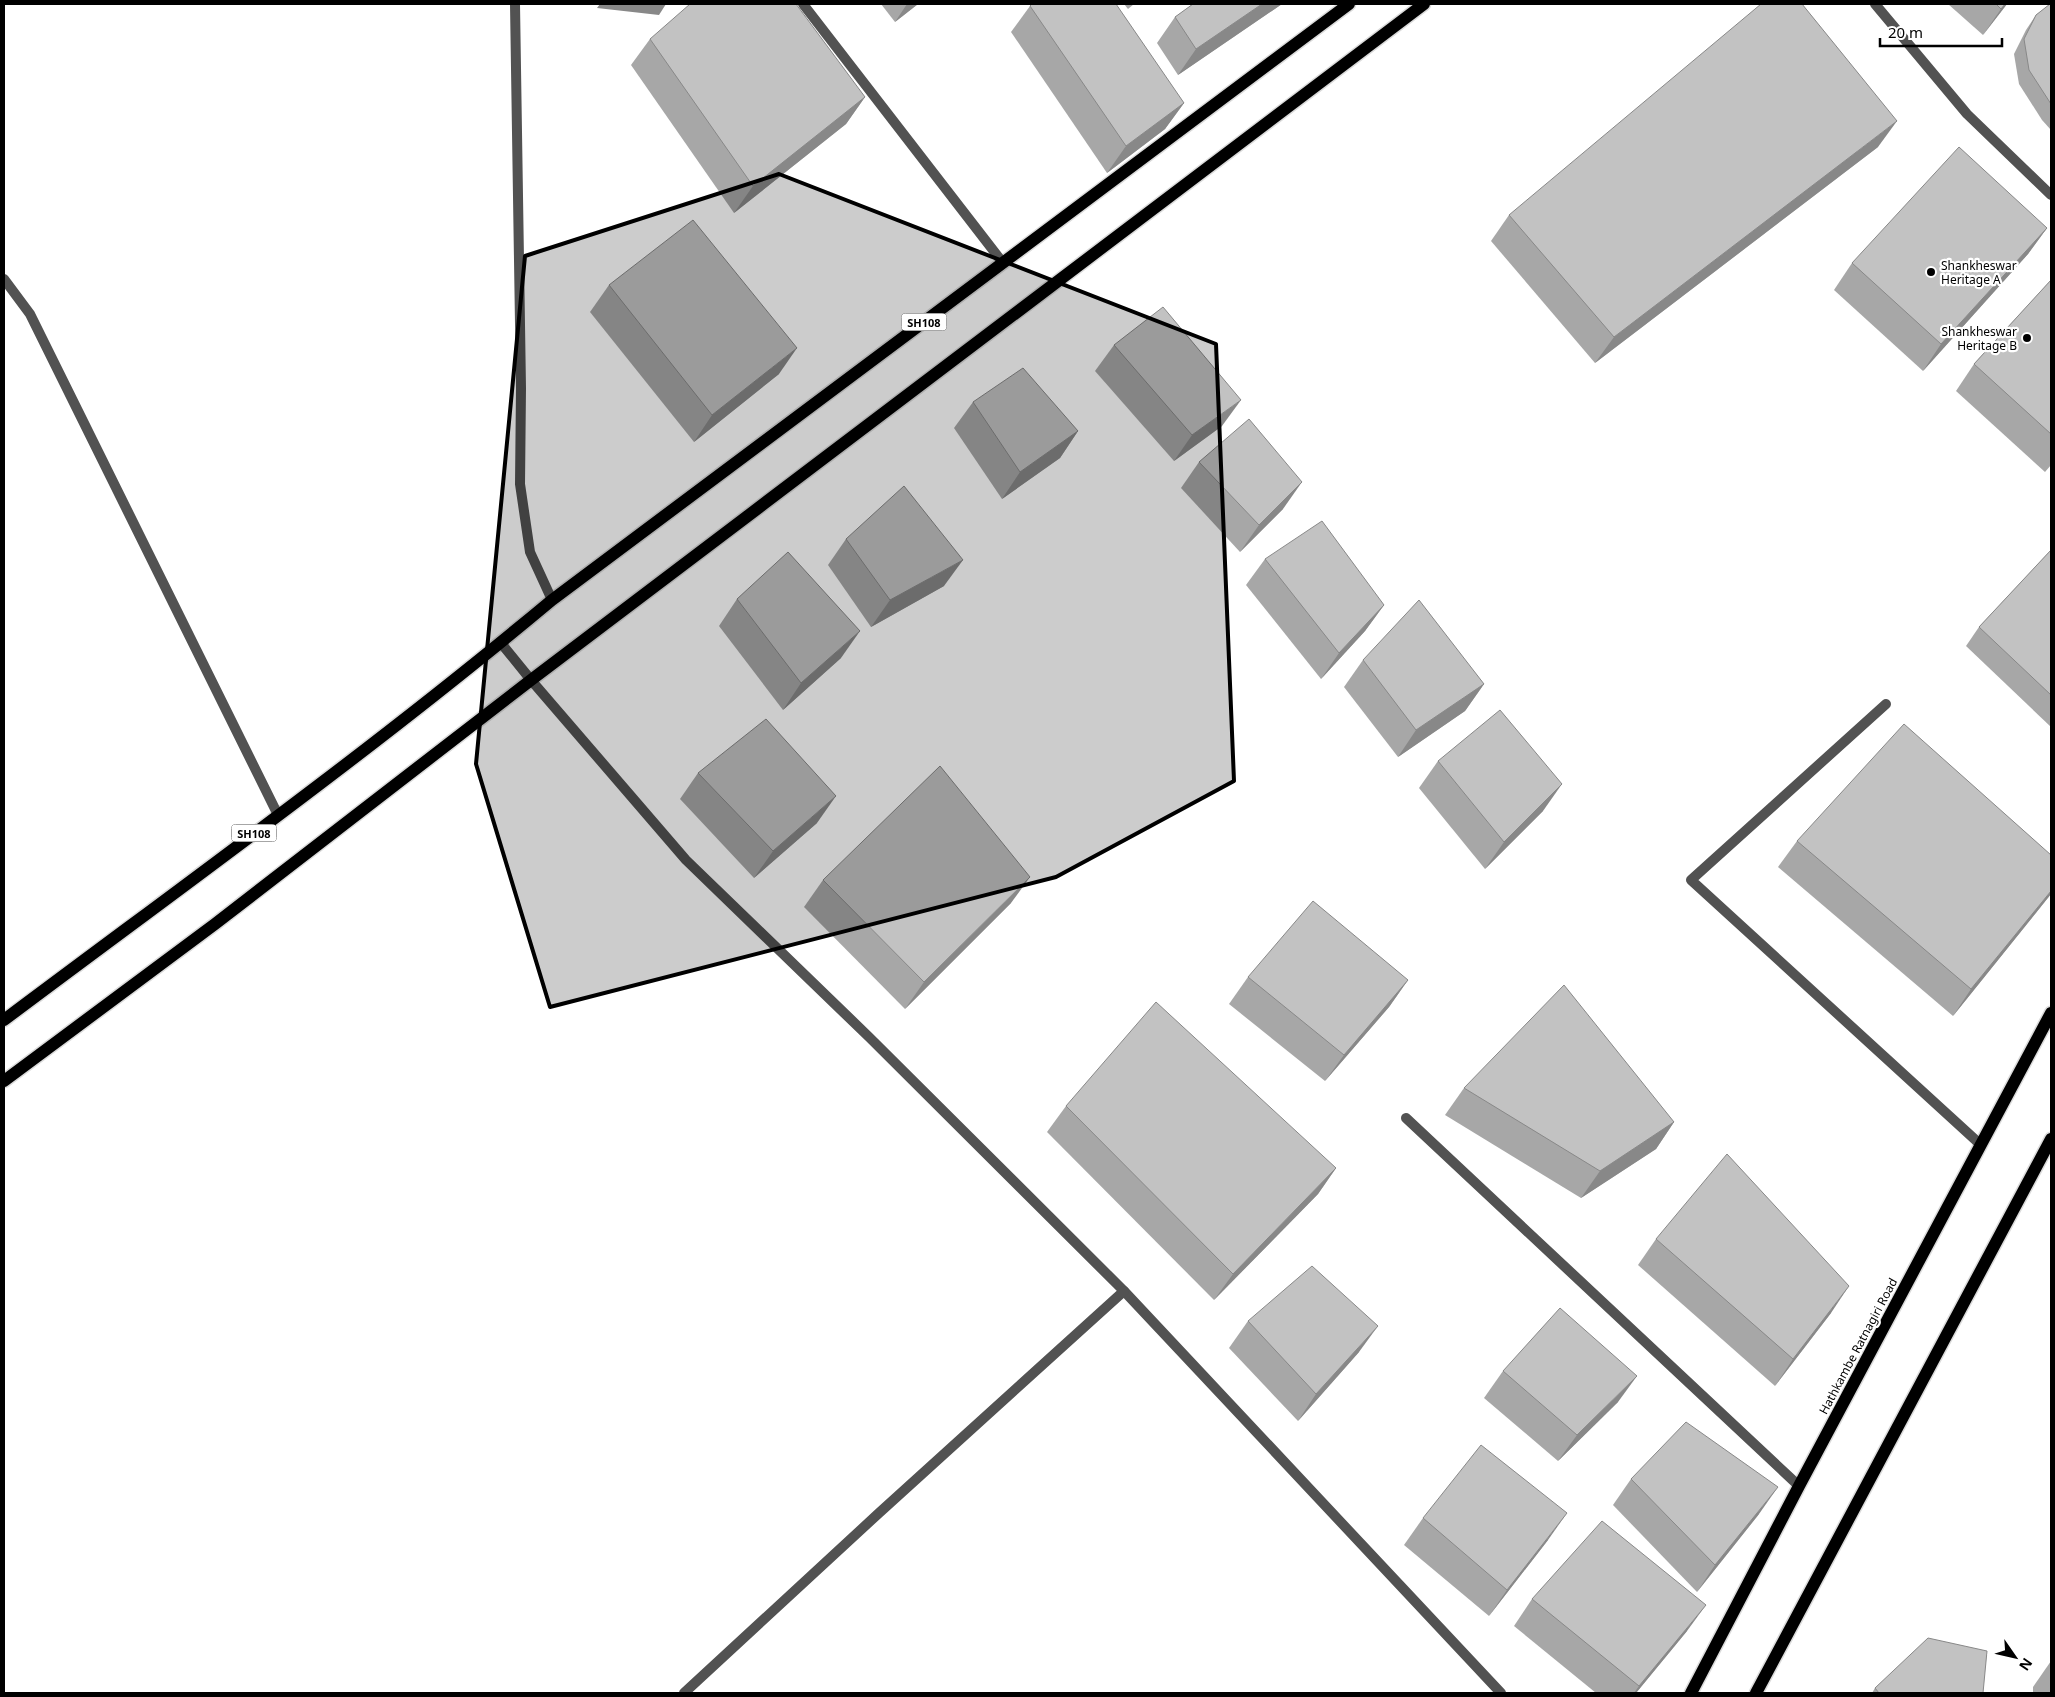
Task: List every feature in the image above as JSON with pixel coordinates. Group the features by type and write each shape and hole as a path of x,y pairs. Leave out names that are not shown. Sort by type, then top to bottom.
{"main road":[{"name":"SH108","path":"4,1020 278,815 501,643 552,600 1349,4"},
{"path":"4,1081 215,924 531,680 1424,4"},
{"name":"Hathkambe Ratnagiri Road","path":"1691,1693 2051,1013"},
{"path":"1756,1693 2051,1139"}],"street":[{"path":"514,4 521,388 520,484 530,552 552,600"},
{"path":"803,4 1003,263"},
{"path":"1875,4 1967,114 2051,195"},
{"path":"4,279 30,314 278,815"},
{"path":"501,643 686,860 869,1037 1124,1291 1501,1693"},
{"path":"1886,704 1691,880 1981,1144"},
{"path":"1406,1118 1799,1486"},
{"path":"684,1693 1124,1291"}],"highlighted area":[{"path":"779,174 1216,344 1234,781 1056,877 550,1007 476,764 525,256"}],"building":[{"path":"690,4 796,4 865,97 753,186 650,39"},
{"path":"1032,4 1116,4 1184,103 1126,146 1030,6"},
{"path":"1193,4 1262,4 1196,49 1175,17"},
{"path":"1761,4 1802,4 1897,121 1614,337 1509,215"},
{"path":"1996,4 2005,4 2001,9"},
{"path":"2050,4 2051,104 2029,70 2024,39 2036,15"},
{"name":"Shankheswar Heritage A","path":"1959,147 2047,228 1941,344 1852,263"},
{"path":"693,220 797,348 712,415 609,285"},
{"name":"Shankheswar Heritage B","path":"2051,280 2051,434 1974,364"},
{"path":"1163,307 1241,400 1192,435 1114,345"},
{"path":"1023,368 1078,431 1020,472 973,402"},
{"path":"1249,419 1302,482 1259,525 1199,462"},
{"path":"904,486 963,560 890,600 846,539"},
{"path":"1322,521 1384,605 1339,653 1265,559"},
{"path":"2051,550 2051,695 1979,627"},
{"path":"788,552 860,631 801,683 737,599"},
{"path":"1419,600 1484,684 1416,730 1363,660"},
{"path":"1500,710 1562,784 1504,842 1438,761"},
{"path":"766,719 836,796 773,851 698,773"},
{"path":"1904,724 2051,855 2051,891 1971,989 1797,841"},
{"path":"940,766 1030,877 924,982 823,880"},
{"path":"1313,901 1408,980 1344,1055 1248,977"},
{"path":"1564,985 1674,1122 1600,1171 1464,1088"},
{"path":"1156,1002 1336,1168 1233,1274 1066,1106"},
{"path":"1727,1154 1849,1286 1793,1359 1656,1239"},
{"path":"1312,1266 1378,1326 1316,1394 1248,1321"},
{"path":"1560,1308 1637,1376 1577,1435 1503,1371"},
{"path":"1686,1422 1778,1487 1715,1565 1631,1479"},
{"path":"1481,1445 1567,1513 1507,1590 1423,1518"},
{"path":"1602,1521 1706,1605 1639,1686 1532,1599"},
{"path":"1928,1638 1987,1651 1983,1693 1879,1693 1875,1688"}],"place":[{"name":"Shankheswar Heritage A","path":"1931,272"},
{"name":"Shankheswar Heritage B","path":"2027,338"}]}
